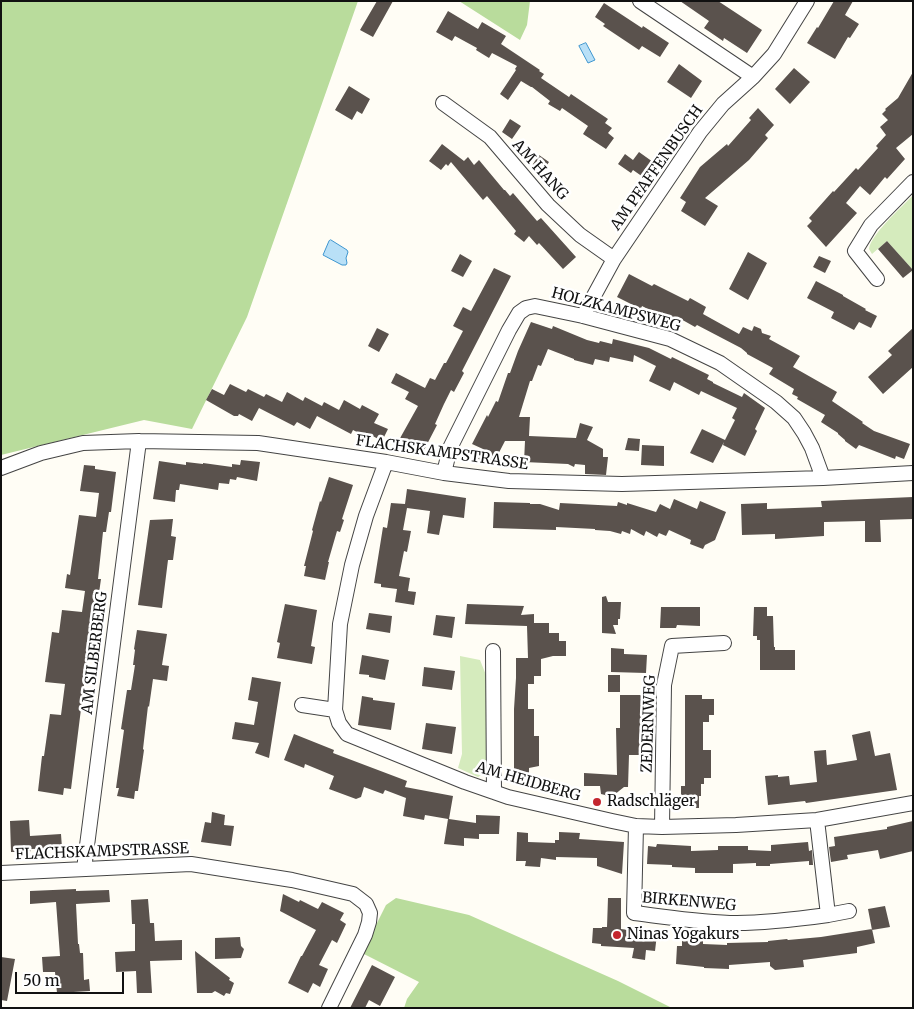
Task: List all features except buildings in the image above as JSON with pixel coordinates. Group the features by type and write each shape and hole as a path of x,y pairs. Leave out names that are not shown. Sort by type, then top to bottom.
{"street":[{"path":"640,1 753,77"},
{"name":"AM PFAFFENBUSCH","path":"583,316 614,259 700,132 723,104 753,77 774,54 807,1"},
{"name":"AM HANG","path":"443,104 490,137 548,205 580,235 614,259"},
{"path":"876,279 855,251 871,225 913,182"},
{"name":"HOLZKAMPSWEG","path":"444,473 450,448 509,330 519,313 526,308 535,306 583,316 670,339 720,363 758,388 794,418 812,448 823,478"},
{"name":"FLACHSKAMPSTRASSE","path":"1,468 41,453 83,444 138,441 258,442 444,473 509,481 604,484 823,478 913,473"},
{"name":"AM SILBERBERG","path":"84,869 138,441"},
{"name":"AM HEIDBERG","path":"386,462 366,516 352,565 340,624 335,710 339,723 347,734 465,782 508,797 636,826 736,825 817,820 913,804"},
{"name":"ZEDERNWEG","path":"662,827 664,685 672,646 724,643"},
{"path":"493,651 494,792"},
{"path":"302,705 335,710"},
{"path":"817,820 828,915"},
{"name":"BIRKENWEG","path":"636,826 634,913 688,920 737,923 783,921 849,911"},
{"name":"FLACHSKAMPSTRASSE","path":"1,873 191,864 292,880 353,894 366,904 370,913 369,922 365,935 329,1008"}],"green space":[{"path":"1,1 358,1 247,317 192,429 144,420 1,455"},
{"path":"459,1 530,1 527,25 520,40"},
{"path":"913,195 913,270 887,241 872,254 869,249 881,228"},
{"path":"460,656 480,660 488,680 490,770 478,777 458,768 462,754"},
{"path":"396,898 469,915 618,981 672,1008 404,1008 407,999 419,982 362,953 386,905"}],"water":[{"path":"586,43 595,60 588,63 579,46"},
{"path":"331,240 347,250 346,265 342,265 323,255"}],"place":[{"name":"Radschläger","path":"597,802"},
{"name":"Ninas Yogakurs","path":"617,935"}]}
